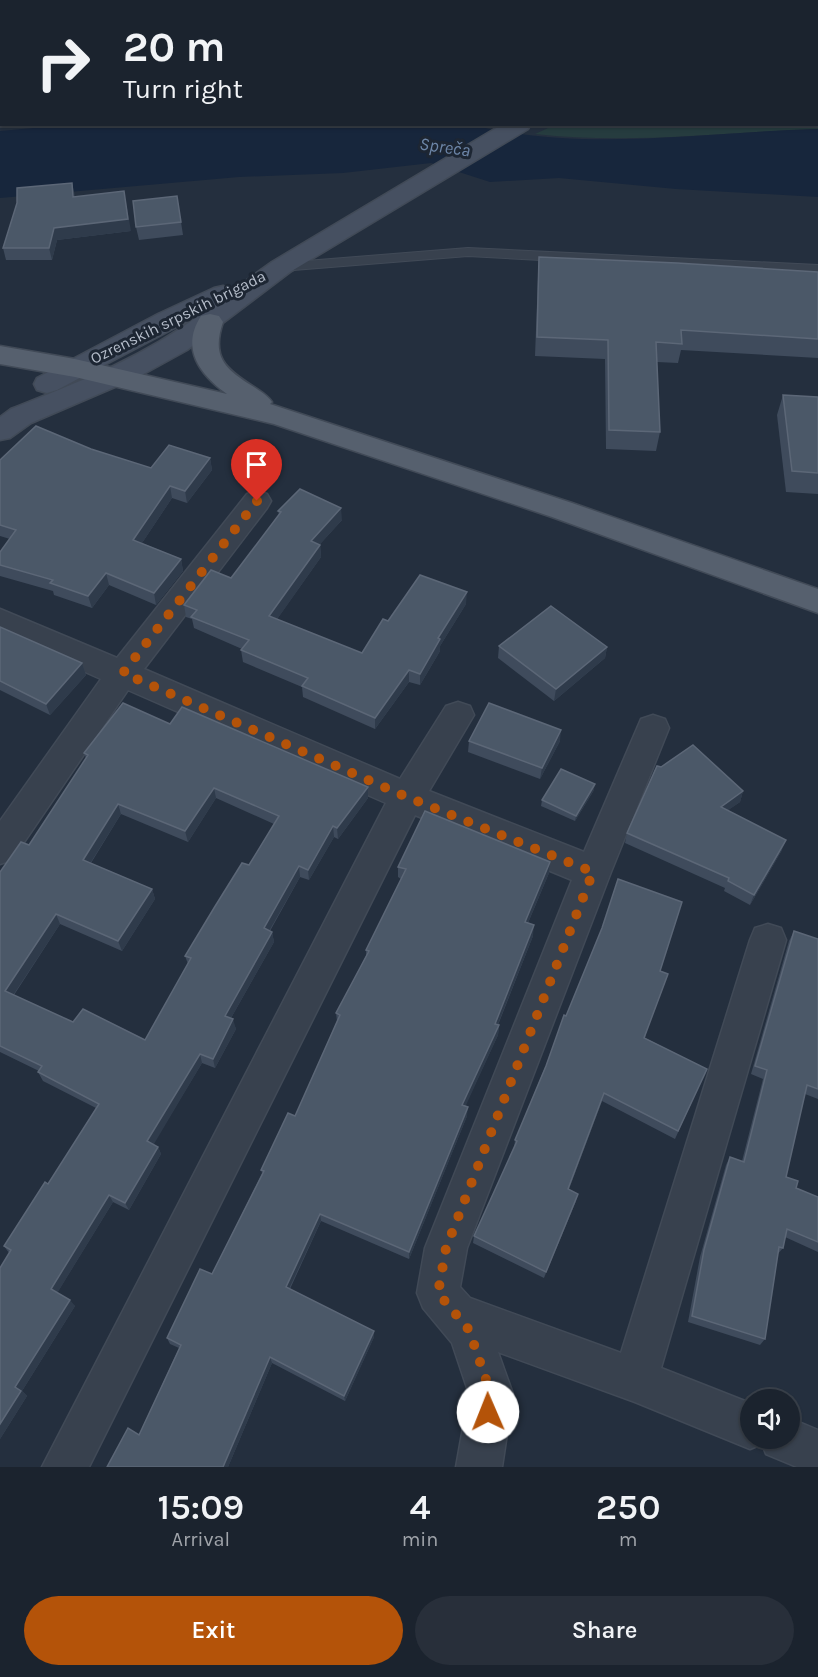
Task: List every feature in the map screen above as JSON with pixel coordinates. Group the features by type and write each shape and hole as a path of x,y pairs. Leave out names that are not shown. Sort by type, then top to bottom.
{"main road":[{"name":"Ozrenskih srpskih brigada","path":"0,412 75,368 167,320 281,267 517,126"},
{"name":"Ozrenskih srpskih brigada","path":"0,431 21,416 114,377 178,344 281,267"},
{"path":"210,322 203,336 206,353 213,369 226,382 280,416"},
{"path":"0,355 75,368 280,416 562,510 818,601"}],"street":[{"path":"0,849 123,673 257,501"},
{"path":"0,621 407,797 593,872"},
{"path":"65,1467 407,797 458,715"},
{"path":"479,1467 491,1394 469,1330 438,1293 446,1248 593,872 653,728"},
{"path":"635,1380 768,940"},
{"path":"455,1314 635,1380 740,1422"},
{"path":"800,1446 818,1453"}],"lane":[{"path":"281,267 468,252 818,270"}],"green space":[{"path":"553,126 818,126 818,129 641,138 535,134"}],"water":[{"name":"Spreča","path":"56,126 478,126 511,133 599,139 818,129 818,197 676,189 559,178 490,182 431,163 343,173 239,177 0,198 0,131"}],"building":[{"path":"72,183 73,197 124,191 128,219 54,228 49,248 3,248 17,203 17,188"},
{"path":"177,196 181,222 136,227 133,201"},
{"path":"539,257 818,272 818,339 681,330 682,344 656,342 660,432 609,430 608,340 537,337"},
{"path":"783,395 818,397 818,473 792,471"},
{"path":"36,426 91,449 151,468 169,445 210,458 185,491 170,486 133,540 181,559 154,593 106,573 88,596 50,583 53,580 0,565 0,552 16,530 0,525 0,460"},
{"path":"300,489 341,508 311,541 320,545 269,616 362,653 383,619 388,621 420,575 467,592 438,638 440,639 420,674 409,670 375,718 302,686 308,678 241,650 249,640 191,617 197,610 184,605 211,570 231,578 281,512 278,511"},
{"path":"551,606 607,647 556,689 499,646"},
{"path":"0,627 82,663 46,704 0,681"},
{"path":"123,703 170,724 182,707 368,787 337,828 333,826 308,870 299,866 264,928 272,932 225,1016 233,1019 213,1059 200,1054 147,1141 158,1147 125,1203 109,1195 51,1289 70,1300 15,1387 21,1391 0,1424 0,1268 11,1250 4,1246 45,1182 48,1184 99,1104 38,1072 42,1066 0,1046 0,872 21,842 29,845 88,755 84,753","holes":["214,788 279,816 249,865 242,863 185,956 191,958 145,1040 83,1009 73,1022 5,991 56,914 118,941 152,889 83,860 118,804 185,831"]},
{"path":"489,703 561,730 542,768 469,741"},
{"path":"693,745 743,791 721,807 786,840 754,895 728,881 729,878 627,833 657,766 661,767"},
{"path":"561,769 595,784 576,816 542,800"},
{"path":"425,811 550,862 525,922 534,925 495,1024 499,1025 462,1105 468,1107 409,1252 320,1214 286,1287 374,1331 344,1396 270,1357 223,1467 107,1467 128,1428 139,1435 181,1345 167,1338 200,1269 212,1274 264,1171 261,1170 288,1113 295,1116 340,1015 336,1013 369,951 366,950 406,869 398,867"},
{"path":"618,879 682,902 660,971 668,974 644,1038 707,1069 678,1131 604,1093 568,1189 578,1194 546,1272 474,1236 517,1141 515,1140 546,1066 564,1015 566,1016 602,928"},
{"path":"794,931 818,939 818,1089 807,1085 786,1177 798,1181 796,1188 818,1197 818,1242 787,1229 783,1248 779,1247 765,1339 692,1316 704,1250 730,1157 744,1162 767,1070 755,1066"}],"route":[{"path":"257,501 123,673 407,797 593,872 446,1248 438,1293 469,1330 491,1394 488,1412"}]}
